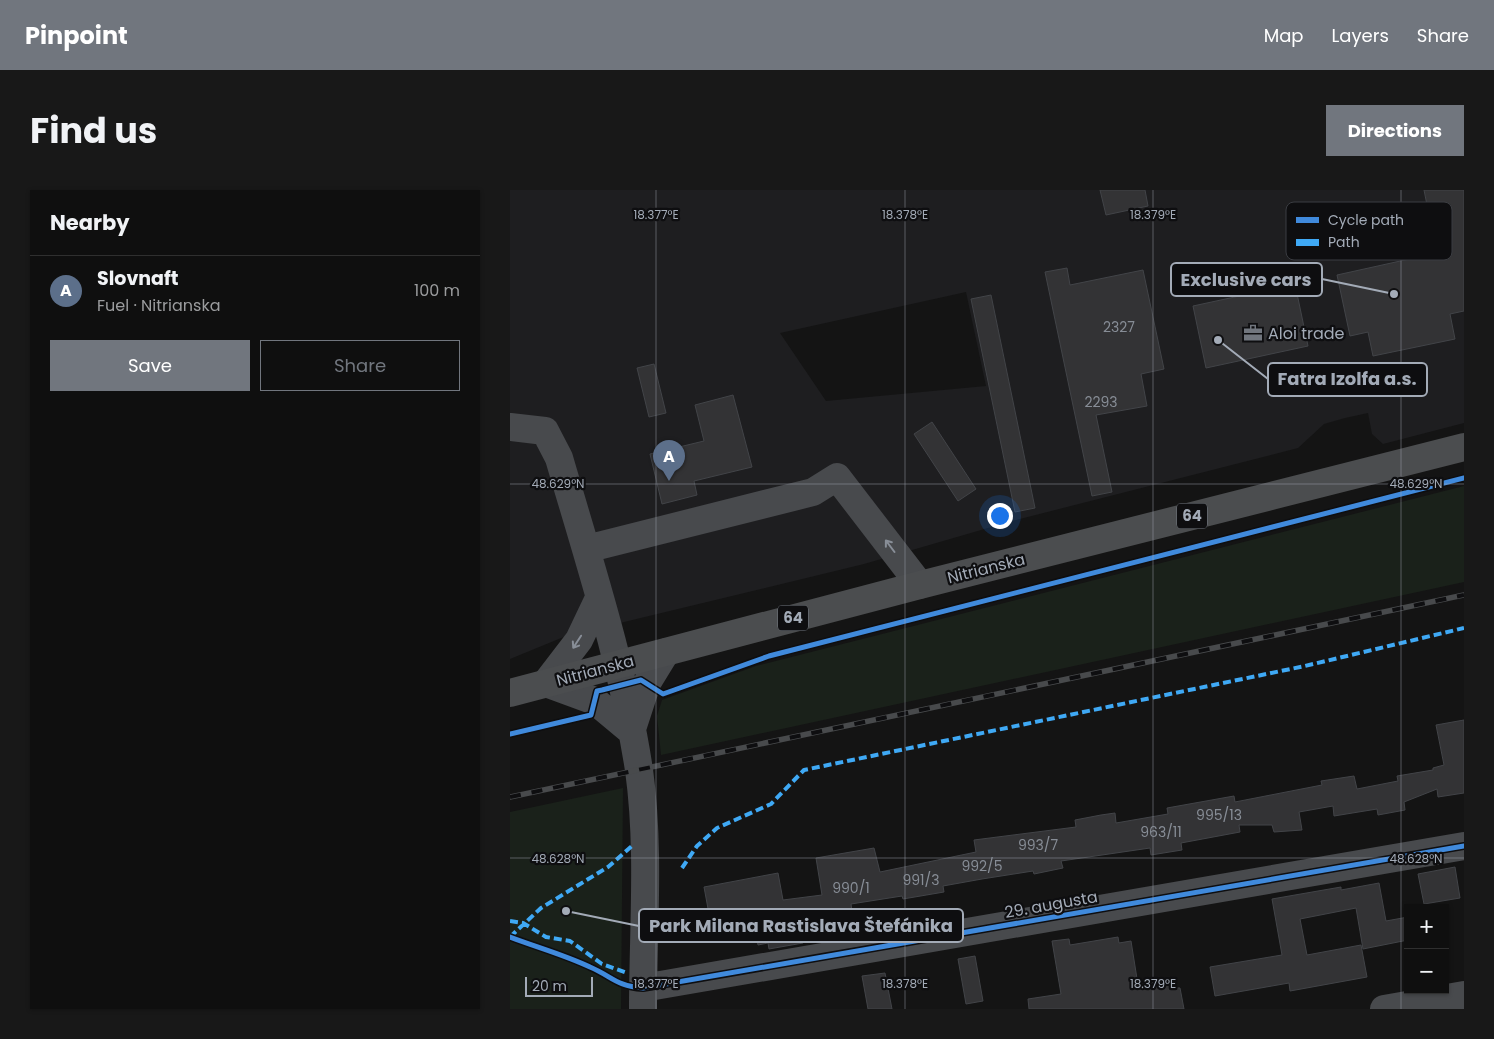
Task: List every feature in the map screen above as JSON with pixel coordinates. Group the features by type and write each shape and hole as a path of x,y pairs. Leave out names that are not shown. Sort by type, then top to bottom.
{"main road":[{"name":"Nitrianska","path":"510,692 920,585 1464,447"}],"street":[{"path":"510,427 545,432 559,458 617,664 639,770 646,874 643,999"},
{"path":"586,549 813,492 837,477 920,585"},
{"path":"599,598 578,640 546,683 595,702 631,731"},
{"path":"631,731 647,684 666,652"},
{"name":"29. augusta","path":"643,999 1464,846"},
{"path":"1384,1009 1464,995"}],"shaded area":[{"path":"510,190 1464,190 1464,423 1383,444 1372,434 1368,413 1345,418 1324,424 1298,448 1012,521 864,564 566,636 510,659","holes":["966,292 986,386 826,401 780,333"]},
{"path":"1464,486 1464,582 661,755 657,716 662,700 756,666"},
{"path":"623,788 621,1009 510,1009 510,812"}],"building":[{"path":"1100,190 1145,190 1148,206 1106,215"},
{"path":"1424,190 1464,190 1464,311 1450,314 1455,339 1373,356 1368,332 1350,336 1337,275 1405,260 1452,260 1452,202 1426,202"},
{"path":"1067,268 1070,285 1143,270 1164,369 1141,374 1147,406 1096,415 1112,492 1092,496 1045,272"},
{"path":"1295,284 1308,346 1206,368 1193,306"},
{"path":"991,295 1035,508 1015,512 971,299"},
{"path":"654,364 666,413 649,417 637,368"},
{"path":"733,395 752,467 694,481 697,495 662,504 650,454 704,441 695,405"},
{"path":"932,422 976,489 958,501 914,434"},
{"path":"1464,720 1464,793 1438,797 1437,789 1404,802 1405,810 1378,815 1377,809 1334,816 1333,806 1299,812 1302,830 1274,832 1272,825 1239,825 1240,832 1181,843 1182,850 1151,855 1150,848 1061,861 1063,868 1034,874 1033,871 943,886 944,892 903,899 902,896 851,904 852,911 799,919 803,943 769,949 768,943 758,945 756,934 714,941 704,887 778,873 783,900 822,895 816,858 874,848 880,872 976,852 974,840 1076,827 1075,820 1101,815 1115,813 1116,823 1168,814 1167,808 1234,796 1235,802 1322,785 1321,781 1354,776 1357,789 1398,781 1397,776 1433,770 1433,768 1444,765 1436,725"},
{"path":"1455,867 1460,898 1424,904 1418,874"},
{"path":"1379,883 1386,921 1404,918 1404,941 1363,949 1356,908 1300,919 1307,955 1361,945 1367,977 1290,991 1289,983 1215,996 1210,967 1282,955 1272,899 1341,887 1341,890"},
{"path":"1118,937 1119,943 1131,941 1138,985 1174,979 1175,988 1180,988 1184,1009 1029,1009 1028,999 1061,994 1052,941 1069,939 1070,945"},
{"path":"975,956 983,1001 966,1004 958,959"},
{"path":"885,973 892,1009 868,1009 862,976"}],"railway":[{"path":"510,797 1464,595"}],"marked path":[{"path":"682,868 697,846 717,828 771,804 804,770 1305,666 1464,628"},
{"path":"510,937 541,908 608,867 632,846"},
{"path":"510,921 523,923 546,937 570,941 602,964 627,973"}],"cycle path":[{"path":"510,734 591,715 597,691 641,680 663,694 769,656 1464,478"},
{"path":"510,937 561,955 620,983 643,988 1464,846"}],"place":[{"name":"Exclusive cars","path":"1394,294"},
{"name":"Aloi trade","path":"1253,333"},
{"name":"Fatra Izolfa a.s.","path":"1218,340"},
{"name":"Slovnaft","path":"669,481"},
{"name":"Park Milana Rastislava Štefánika","path":"566,911"}]}
